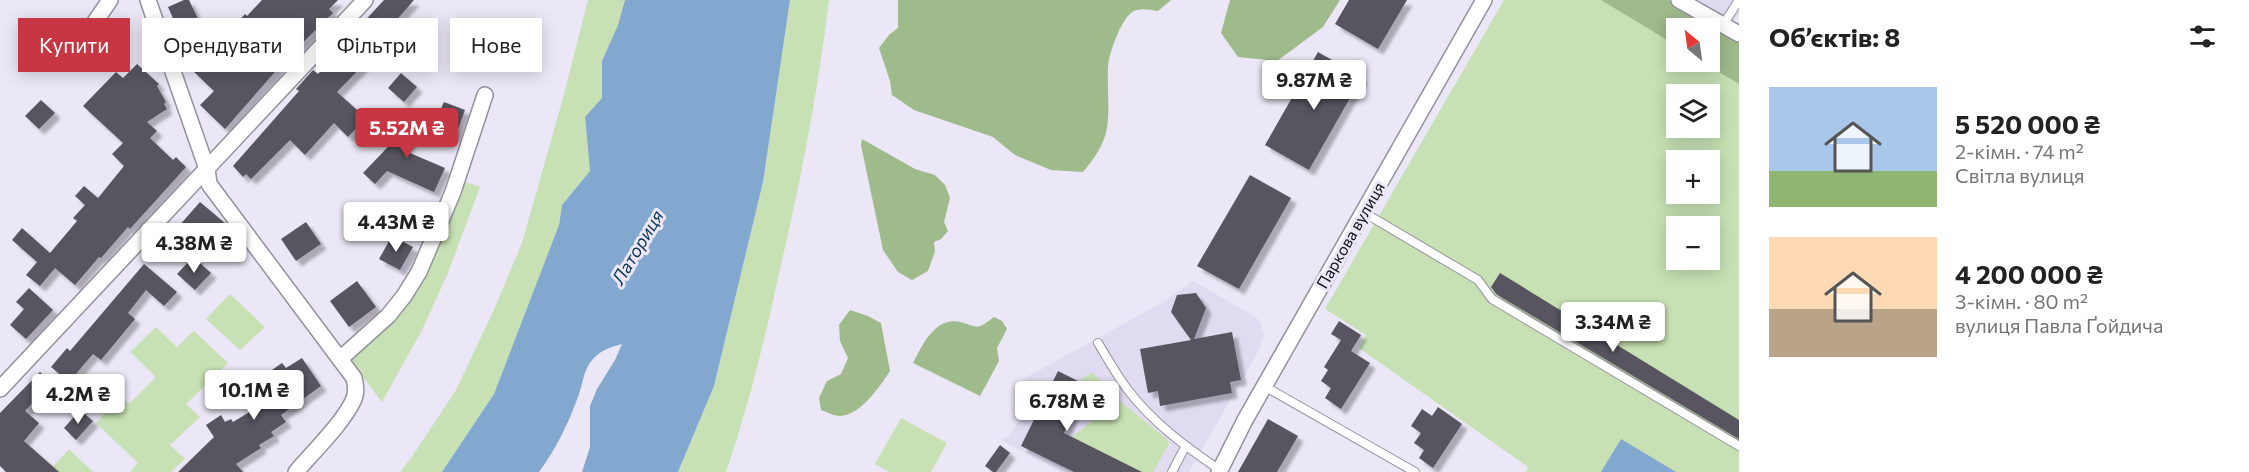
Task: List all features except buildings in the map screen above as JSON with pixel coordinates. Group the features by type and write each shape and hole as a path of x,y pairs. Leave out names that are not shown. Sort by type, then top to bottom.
{"street":[{"path":"98,18 110,0"},
{"path":"148,0 207,169 209,183 354,378 357,388 354,400 296,472"},
{"path":"0,389 365,0"},
{"name":"Паркова вулиця","path":"1219,471 1264,386 1484,0"},
{"path":"1679,0 1739,34"},
{"path":"340,359 388,316 404,296 418,272 453,192 485,95"}],"lane":[{"path":"1723,25 1739,0"},
{"path":"1363,212 1478,280 1492,299 1739,447"},
{"path":"1098,343 1128,390 1150,415 1185,447 1219,471"},
{"path":"1264,386 1415,472"},
{"path":"1172,472 1185,447"}],"shaded area":[{"path":"1695,0 1739,0 1739,13 1733,22"},
{"path":"1193,281 1260,321 1264,336 1260,348 1189,472 1061,472 1001,440 1009,436 1019,421 1016,395 1025,378 1162,303"}],"green space":[{"path":"588,0 625,0 618,25 602,61 602,98 585,118 590,171 562,205 559,225 494,394 442,472 400,472 456,390 522,243"},
{"path":"790,0 829,0 808,135 768,320 749,397 726,472 678,472 714,386 763,182"},
{"path":"898,0 1171,0 1158,11 1144,9 1134,11 1119,30 1108,67 1106,134 1098,151 1083,172 1051,170 1015,155 993,137 914,110 892,95 890,81 879,48 898,28"},
{"path":"1230,0 1340,0 1323,27 1277,61 1238,57 1221,33"},
{"path":"1504,0 1652,0 1668,18 1666,18 1666,72 1720,72 1720,59 1739,53 1739,472 1526,472 1528,467 1359,348 1366,335 1325,309"},
{"path":"1601,0 1679,0 1711,18 1666,18 1666,39"},
{"path":"1720,23 1739,34 1739,84 1719,72"},
{"path":"862,139 915,169 935,175 945,185 950,198 944,222 948,231 941,239 934,242 935,251 928,271 912,280 898,272 883,250 861,145"},
{"path":"462,181 480,187 447,275 422,330 382,402 349,359 407,299"},
{"path":"230,294 265,327 240,350 206,319"},
{"path":"850,310 881,323 890,371 862,405 855,411 838,416 821,410 819,398 827,381 841,374 848,358 840,341 839,325"},
{"path":"994,317 1002,321 1007,329 997,348 999,361 980,396 913,363 930,334 943,323 960,322 977,327"},
{"path":"156,327 177,347 194,331 228,363 186,404 200,417 170,445 185,459 171,472 130,472 138,463 96,423 120,396 129,404 156,377 130,352"},
{"path":"1091,373 1113,393 1111,398 1070,422 1087,387 1078,381"},
{"path":"1120,401 1168,440 1169,444 1153,472 1142,472 1072,437"},
{"path":"901,418 947,443 931,472 889,472 875,464"},
{"path":"69,449 93,472 48,472"}],"water":[{"name":"Латориця","path":"625,0 790,0 763,182 714,386 678,472 582,472 590,447 590,406 622,344 603,351 590,363 566,427 539,472 442,472 494,394 559,225 562,205 590,171 585,117 602,98 602,61 618,25"},
{"path":"1621,439 1676,472 1601,472"}]}
